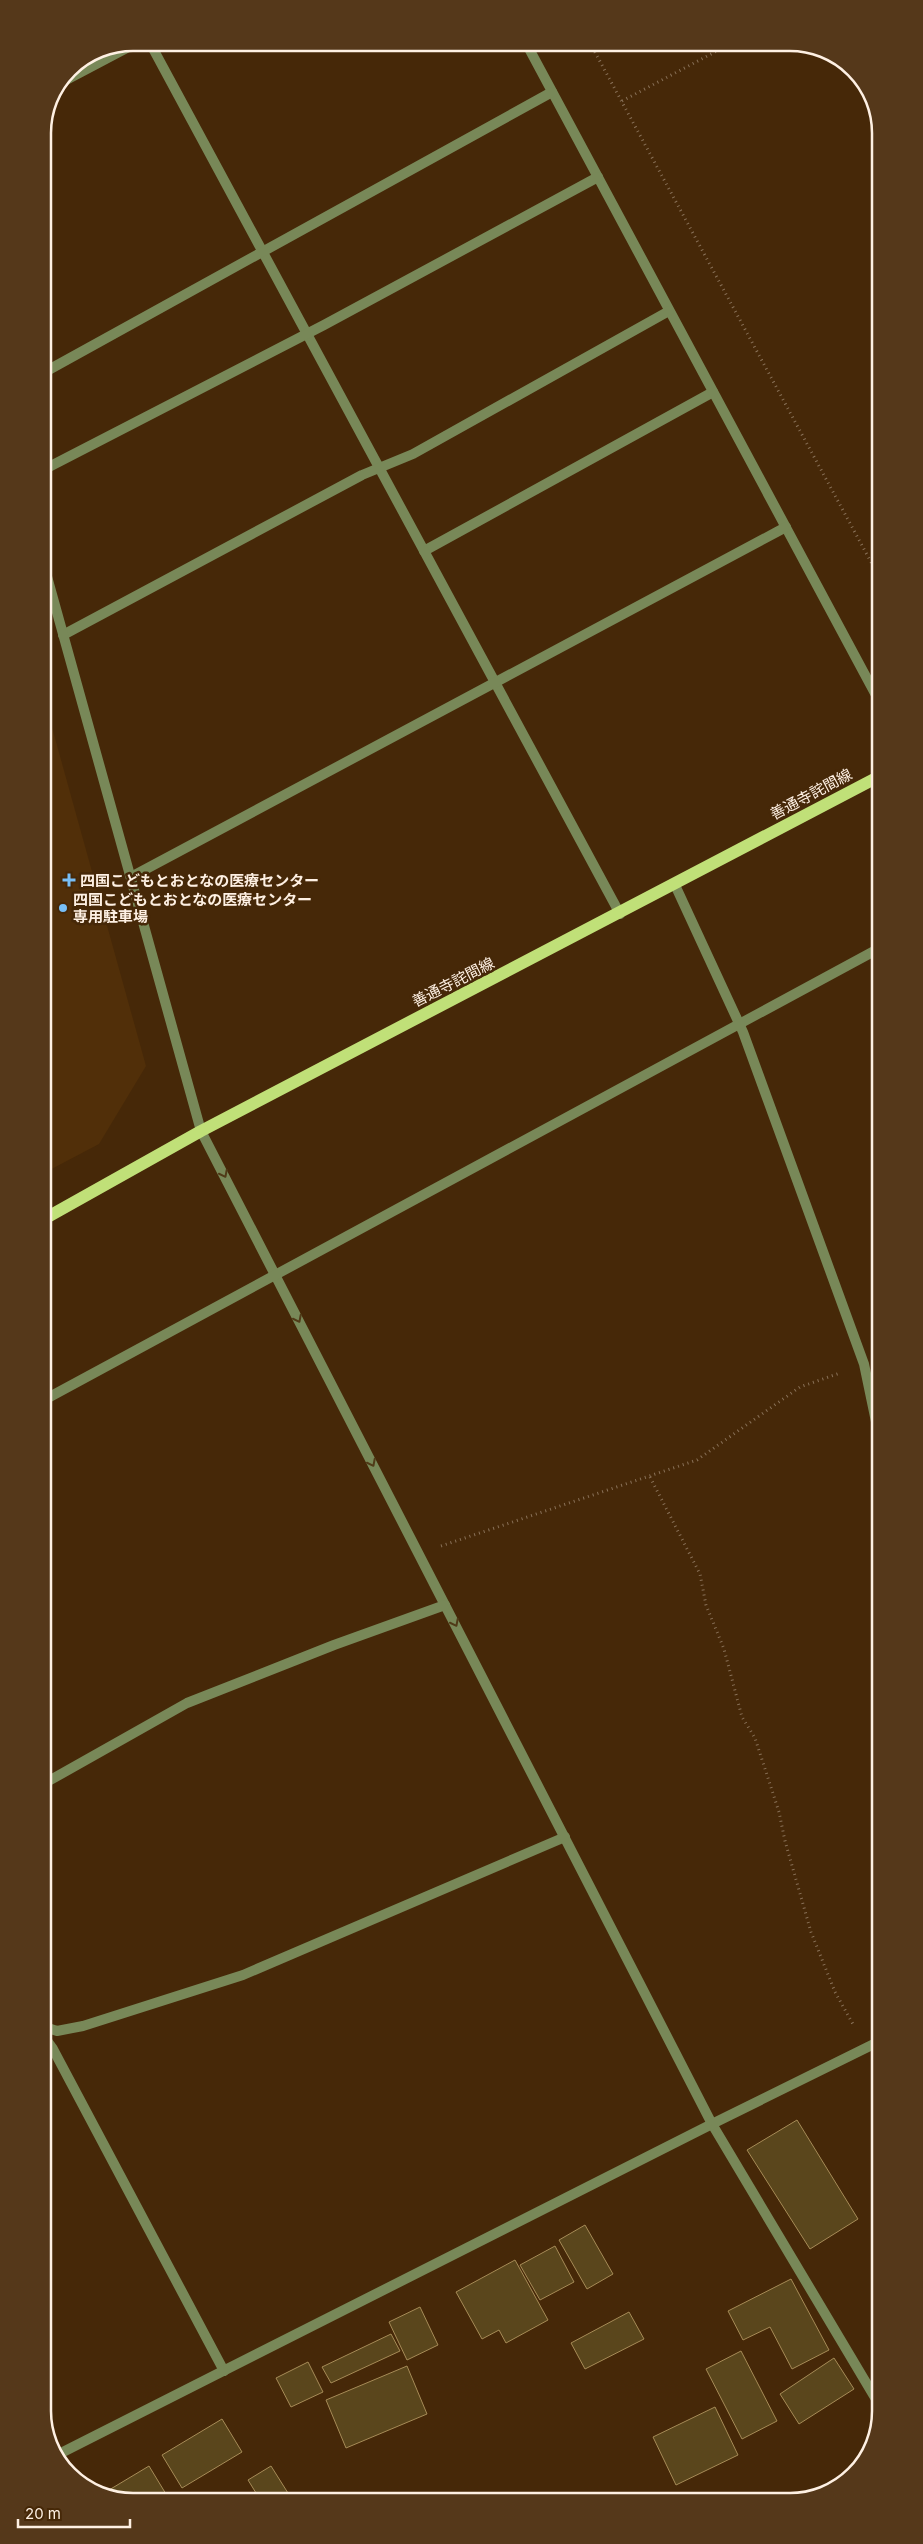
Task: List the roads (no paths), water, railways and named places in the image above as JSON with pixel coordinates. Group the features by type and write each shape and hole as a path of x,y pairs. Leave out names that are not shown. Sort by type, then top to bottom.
{"main road":[{"name":"善通寺詫間線","path":"51,1215 202,1131 620,914 872,780"}],"street":[{"path":"155,51 620,914"},
{"path":"530,51 872,688"},
{"path":"77,74 113,55"},
{"path":"51,370 552,92"},
{"path":"51,466 306,333 598,177"},
{"path":"63,635 362,474 413,454 669,311"},
{"path":"424,551 713,392"},
{"path":"131,877 786,527"},
{"path":"51,591 202,1131 712,2124 872,2393"},
{"path":"675,885 739,1024 864,1364 872,1402"},
{"path":"51,1396 872,952"},
{"path":"51,1780 187,1703 334,1645 446,1605"},
{"path":"51,2030 57,2032 83,2026 243,1975 565,1837"},
{"path":"51,2046 224,2371"},
{"path":"63,2452 712,2124 872,2046"}],"place":[{"name":"四国こどもとおとなの医療センター","path":"69,880"},
{"name":"四国こどもとおとなの医療センター 専用駐車場","path":"63,908"}]}
